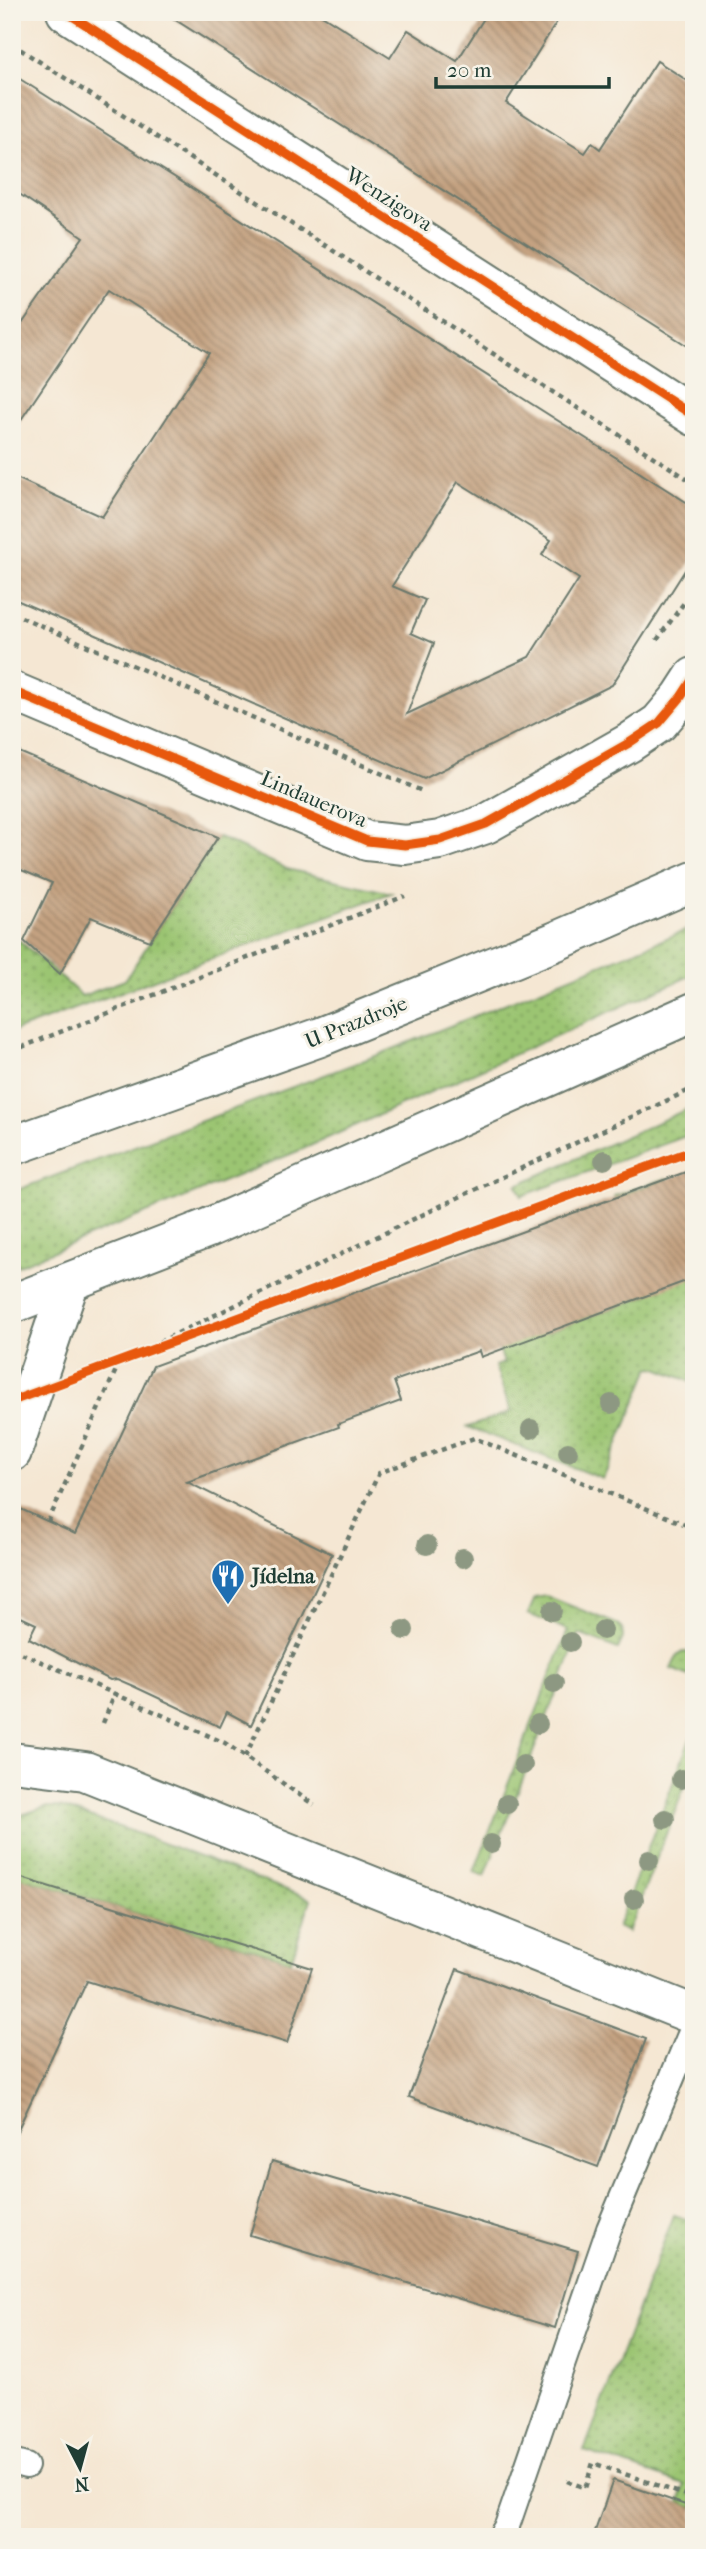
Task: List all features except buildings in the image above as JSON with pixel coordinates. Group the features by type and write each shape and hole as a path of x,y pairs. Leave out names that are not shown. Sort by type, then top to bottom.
{"street":[{"name":"Wenzigova","path":"66,12 694,416"},
{"name":"Lindauerova","path":"12,691 367,841 405,845 440,839 486,824 629,743 659,723 694,677"},
{"name":"U Prazdroje","path":"12,1146 320,1037 554,942 694,881"},
{"path":"12,1304 208,1228 694,1012"},
{"path":"12,1452 69,1284"},
{"path":"12,1762 85,1771 694,2015"}],"lane":[{"path":"500,2537 507,2526 609,2229 694,2025"}],"path":[{"path":"12,44 694,483"},
{"path":"655,643 694,589"},
{"path":"12,612 430,795"},
{"path":"12,1051 379,908 415,891"},
{"path":"48,1522 120,1361 453,1200 694,1088"},
{"path":"107,1366 224,1323"},
{"path":"245,1757 379,1473 474,1438 694,1528"},
{"path":"12,1649 115,1694"},
{"path":"585,2488 593,2463 694,2498"}],"green space":[{"path":"218,837 287,869 391,893 12,1032 12,934 82,996 125,980"},
{"path":"694,927 694,974 303,1149 12,1268 12,1192 378,1055"},
{"path":"694,1106 694,1133 522,1196 517,1185"},
{"path":"667,1178 694,1283 694,1383 655,1367 650,1368 603,1479 468,1427 511,1412 495,1366 504,1363 496,1340 547,1332 649,1295 614,1196"},
{"path":"546,1596 617,1624 622,1628 623,1638 618,1649 579,1634 485,1876 474,1872 568,1630 528,1614 535,1598"},
{"path":"694,1653 694,1678 671,1669 678,1654"},
{"path":"694,1729 694,1762 628,1932 617,1927"},
{"path":"45,1807 60,1807 128,1830 311,1899 291,1961 12,1875 12,1818"},
{"path":"674,2215 694,2222 694,2508 679,2503 685,2485 584,2451"}],"cycle path":[{"path":"66,12 694,416"},
{"path":"12,691 367,841 405,845 440,840 486,824 629,743 659,723 694,677"},
{"path":"12,1401 694,1150"}],"place":[{"name":"Jídelna","path":"228,1606"}]}
